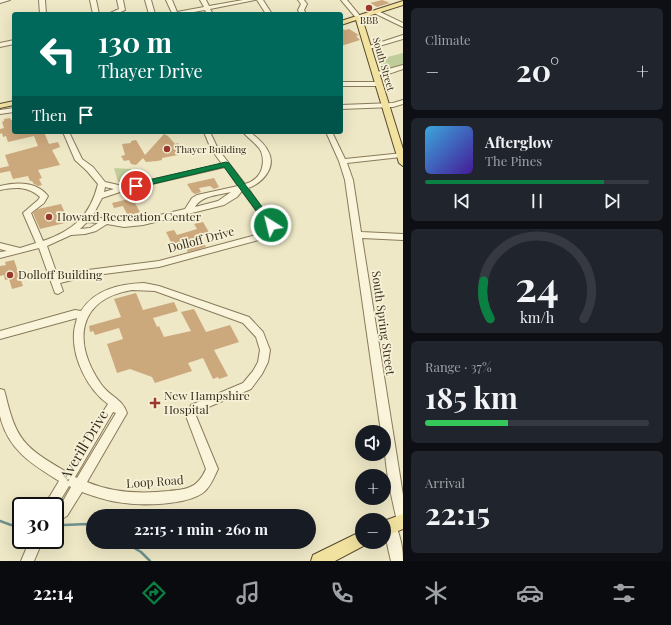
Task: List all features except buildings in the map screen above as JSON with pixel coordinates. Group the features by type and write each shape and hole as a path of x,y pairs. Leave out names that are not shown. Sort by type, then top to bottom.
{"main road":[{"path":"343,22 403,3"},
{"name":"South Street","path":"359,18 402,155"},
{"path":"0,106 12,103"},
{"path":"319,561 355,543"}],"street":[{"path":"0,1 7,0"},
{"path":"42,0 44,12"},
{"path":"93,0 96,12"},
{"path":"116,12 122,10 120,0"},
{"path":"148,0 151,12"},
{"path":"169,0 173,12"},
{"path":"203,0 209,12"},
{"path":"185,12 252,0"},
{"path":"260,0 268,12"},
{"path":"301,0 304,4 301,10 302,12"},
{"path":"344,0 359,18"},
{"path":"376,12 403,25"},
{"path":"369,48 403,37"},
{"path":"0,45 12,42"},
{"path":"377,73 386,73 403,67"},
{"path":"343,84 379,84"},
{"path":"343,107 386,105 403,102"},
{"path":"0,112 12,110"},
{"path":"67,134 79,160 90,169 102,184 124,188"},
{"name":"Dolloff Drive","path":"55,280 88,273 165,262 265,235 269,232 272,228 271,225 226,165 208,134"},
{"path":"88,219 124,224 144,222 221,203 234,195 242,187 260,180 267,163 266,153 262,146 248,134"},
{"name":"South Spring Street","path":"330,134 343,161 349,180 394,479 394,539 397,561"},
{"path":"343,161 402,155"},
{"path":"101,196 124,188 226,165"},
{"path":"0,255 41,245 70,232 88,219 101,196 102,184"},
{"path":"0,188 22,185 32,188 44,196 40,203 29,209 26,213 41,245 44,248 58,291"},
{"path":"70,232 85,232 99,228 105,222"},
{"path":"357,235 403,237"},
{"path":"0,246 22,250"},
{"name":"Loop Road","path":"0,393 5,416 19,444 34,460 78,486 91,491 122,498 144,499 187,494 200,488 207,480 212,469 192,416 195,408 248,386 263,362 265,350 260,335 246,320 156,288 144,286 125,287 106,293 95,301 84,315"},
{"path":"0,335 74,314 84,315"},
{"name":"Averill Drive","path":"64,510 122,413 120,406 102,394 91,376 85,362 79,341 79,328 84,315"},
{"name":"Averill Drive","path":"55,497 110,408 120,406"},
{"path":"27,561 33,549"}],"green space":[{"path":"403,53 403,64 383,71 380,59"},
{"path":"114,168 131,169 129,183 118,182"}],"waterway":[{"path":"0,521 12,525"},
{"path":"64,525 86,524"},
{"path":"136,549 150,561"}],"place":[{"name":"BBB","path":"369,8"},
{"name":"Thayer Building","path":"167,149"},
{"name":"Howard Recreation Center","path":"49,217"},
{"name":"Dolloff Building","path":"10,275"},
{"name":"New Hampshire Hospital","path":"155,403"}],"route":[{"path":"136,186 226,165 271,225"}]}
